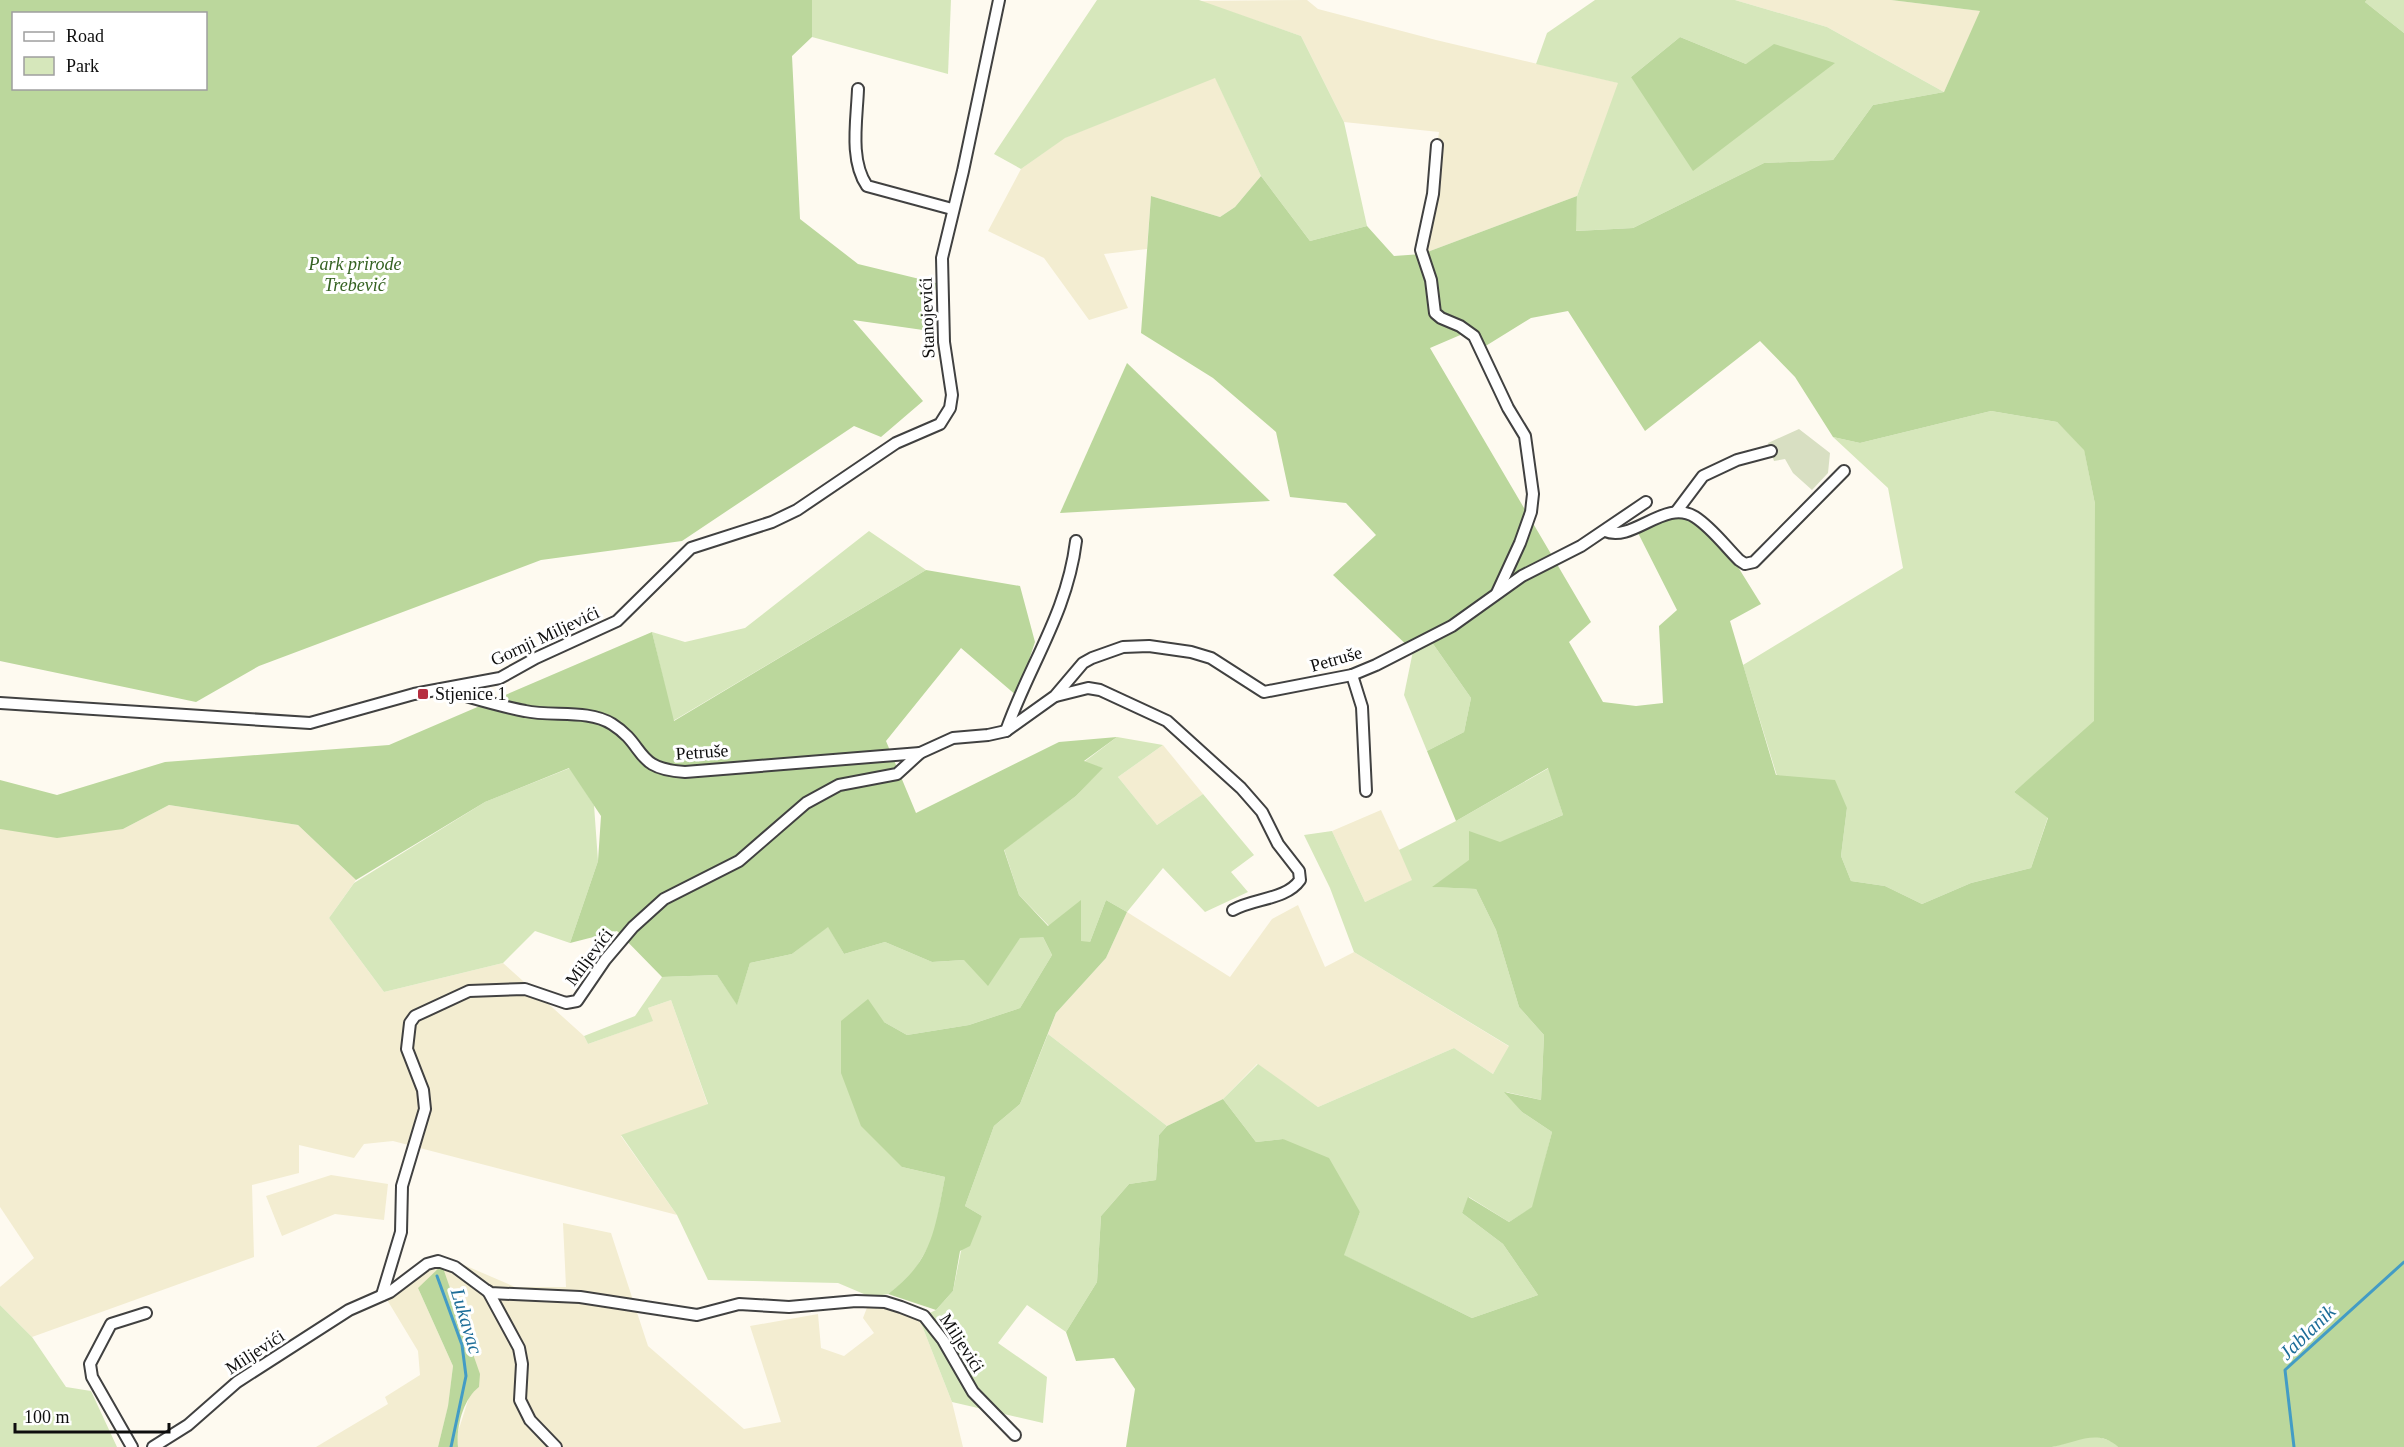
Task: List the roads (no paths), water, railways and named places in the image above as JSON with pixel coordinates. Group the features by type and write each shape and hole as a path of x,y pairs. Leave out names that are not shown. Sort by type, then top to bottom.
{"street":[{"name":"Stanojevići","path":"940,424 950,408 952,395 944,342 942,258 999,0"},
{"path":"858,89 856,147 862,179 867,186 952,208"},
{"path":"1437,145 1434,194 1421,250 1431,280 1435,313 1474,336 1528,445 1533,494 1531,512 1497,594"},
{"name":"Gornji Miljevići","path":"0,703 310,723 414,693 501,678 536,658 617,621 691,548 772,522 797,510 896,443 940,424"},
{"path":"1605,531 1612,534 1625,531 1676,512 1703,476 1737,460 1771,451"},
{"path":"1676,512 1693,516 1745,564 1754,562 1844,471"},
{"name":"Petruše","path":"920,753 953,738 999,734 1006,731 1056,696 1083,663 1123,647 1159,647 1211,658 1264,692 1353,675 1452,626 1522,576 1605,531 1646,502"},
{"path":"1006,731 1021,692 1053,627 1074,564 1076,541"},
{"path":"1353,675 1362,707 1366,791"},
{"name":"Petruše","path":"1056,696 1088,688 1100,690 1167,721 1263,812 1278,844 1299,871 1300,880 1288,892 1247,902 1233,910"},
{"name":"Petruše","path":"440,689 527,712 598,718 612,724 627,737 644,760 663,771 685,772 886,755"},
{"path":"886,755 920,753"},
{"path":"897,774 920,753"},
{"path":"886,755 896,763 897,774"},
{"name":"Miljevići","path":"382,1295 401,1232 402,1186 425,1109 423,1090 407,1049 410,1023 415,1016 469,991 525,989 566,1003 577,1001 605,960 633,927 664,899 739,861 814,798 839,785 897,774"},
{"name":"Miljevići","path":"153,1447 188,1425 237,1382 349,1310 382,1295 427,1264 438,1261 455,1267 488,1291 513,1296 580,1298 697,1315 739,1304 789,1307 856,1301 885,1302 924,1316 943,1340 973,1392 1016,1435"},
{"path":"488,1291 519,1348 522,1364 520,1400 530,1420 555,1447"},
{"path":"132,1447 92,1377 90,1364 111,1323 146,1313"}],"waterway":[{"name":"Jablanik","path":"2294,1447 2285,1370 2404,1262"},
{"name":"Lukavac","path":"437,1276 462,1345 466,1376 451,1447"}],"place":[{"name":"Stjenice 1","path":"423,694"}],"park label":[{"name":"Park prirode Trebević","path":"355,274"}]}
